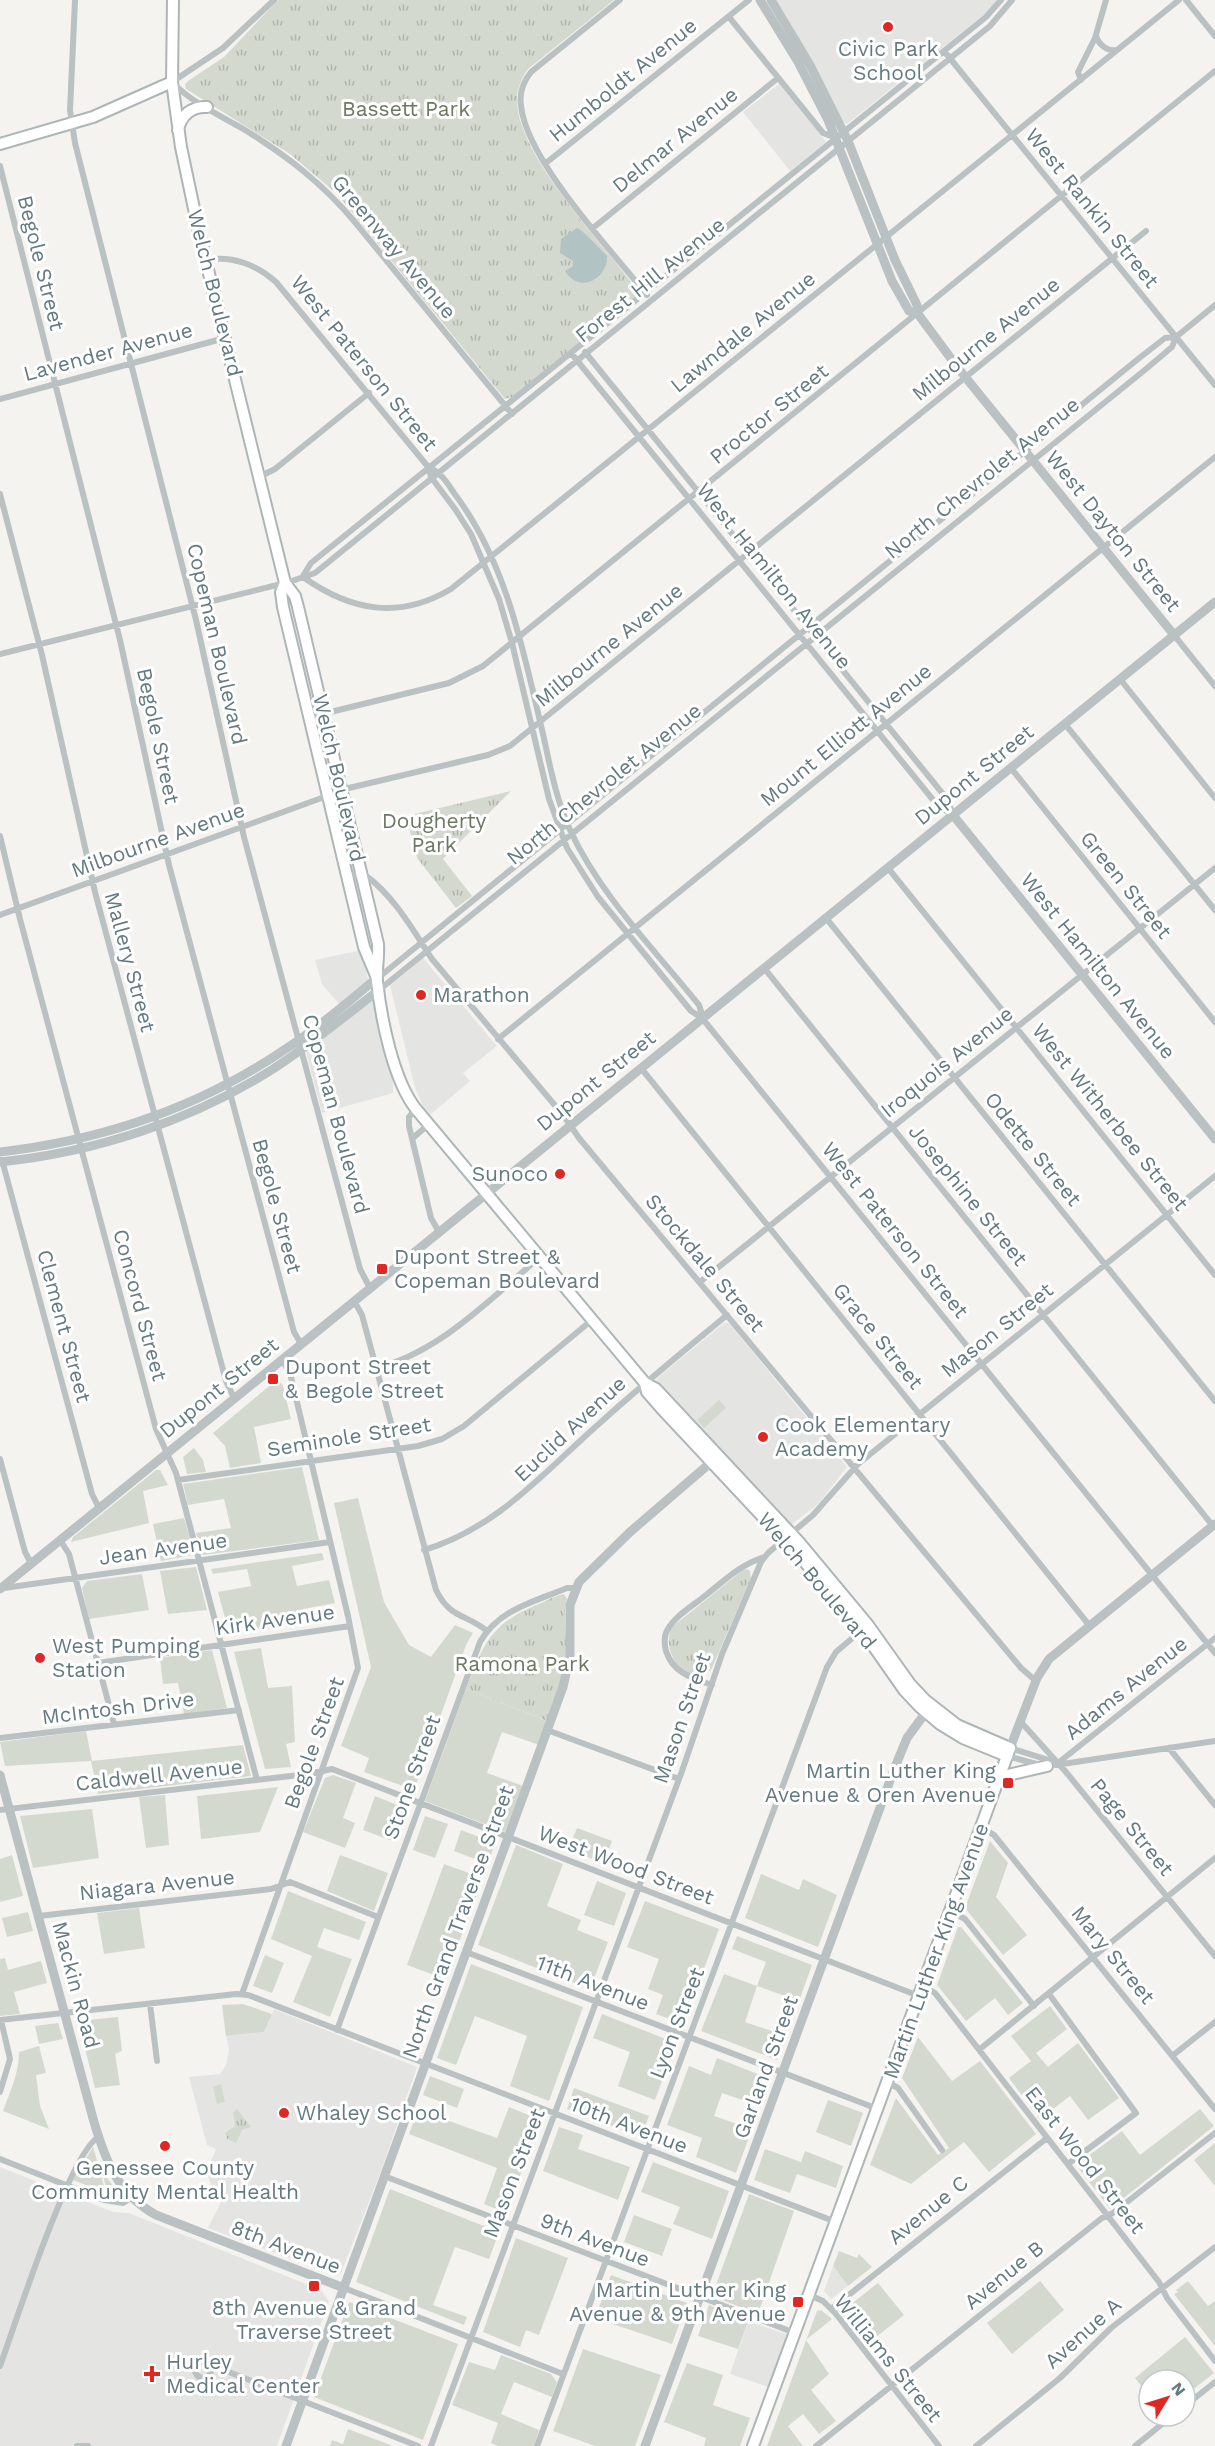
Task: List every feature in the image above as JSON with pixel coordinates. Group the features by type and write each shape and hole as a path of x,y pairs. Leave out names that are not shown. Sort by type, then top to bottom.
{"main road":[{"name":"Welch Boulevard","path":"172,0 172,82 178,130 206,260 285,583 295,596 298,607 362,874 378,944 378,984"},
{"path":"0,144 71,124 124,105 172,82"},
{"path":"178,130 181,119 190,110 207,107"},
{"name":"Welch Boulevard","path":"285,583 281,592 282,602 365,953 378,984 399,1080 416,1110 645,1383 656,1389 714,1459 788,1537 865,1628 928,1709 1009,1752"},
{"name":"Martin Luther King Avenue","path":"753,2446 1009,1752"},
{"path":"999,1777 1052,1765"}],"street":[{"name":"Copeman Boulevard","path":"75,0 71,124 193,606 242,827 360,1269 370,1288"},
{"path":"172,82 223,48 274,0"},
{"path":"620,0 535,69 522,87 520,100 523,116 546,163 561,187 652,300"},
{"name":"Humboldt Avenue","path":"546,163 749,0"},
{"name":"West Dayton Street","path":"760,0 800,56"},
{"name":"West Dayton Street","path":"771,0 843,137 917,305 918,314 1025,451 1215,686"},
{"name":"Forest Hill Avenue","path":"843,137 990,14 1001,0"},
{"name":"Forest Hill Avenue","path":"303,576 311,563 739,216 799,168 915,86 997,20 1012,0"},
{"path":"1081,80 1078,72 1096,35 1106,0"},
{"name":"Lawndale Avenue","path":"303,576 327,593 346,602 371,608 416,605 436,598 456,586 1179,0"},
{"path":"1185,0 1215,36"},
{"path":"729,17 822,133 843,137"},
{"path":"1096,35 1104,46 1110,50 1117,50"},
{"name":"West Rankin Street","path":"944,51 1215,385"},
{"name":"Proctor Street","path":"310,717 453,682 480,668 1215,71"},
{"name":"Delmar Avenue","path":"593,228 778,78"},
{"path":"910,79 915,86"},
{"name":"Greenway Avenue","path":"172,82 183,92 293,162 333,197 512,414"},
{"name":"West Dayton Street","path":"843,137 840,147 878,244 906,306 910,312 918,314"},
{"name":"Forest Hill Avenue","path":"0,654 285,583 318,572 840,147"},
{"name":"Begole Street","path":"0,166 116,625 167,854 294,1332 301,1344"},
{"path":"799,168 806,176"},
{"path":"739,216 746,224"},
{"name":"Milbourne Avenue","path":"0,915 342,790 492,754 510,746 1146,231"},
{"name":"West Paterson Street","path":"206,260 220,258 234,260 272,278 286,292 429,468 432,478 466,525 485,563 512,643 549,799 563,840 588,884 691,1011 702,1018 1215,1653"},
{"name":"North Chevrolet Avenue","path":"1,1156 80,1144 156,1121 229,1089 300,1045 378,984 427,951 572,834 1088,416 1170,348 1176,337 1215,305"},
{"name":"North Chevrolet Avenue","path":"378,984 422,941 1080,406 1163,339 1176,337"},
{"name":"Lavender Avenue","path":"0,399 225,338"},
{"name":"West Hamilton Avenue","path":"580,346 949,801 953,815"},
{"name":"West Hamilton Avenue","path":"571,353 938,806 953,815 1215,1139"},
{"path":"259,477 275,470 369,393"},
{"path":"1080,406 1088,416"},
{"name":"Mount Elliott Avenue","path":"498,1038 1215,457"},
{"name":"West Paterson Street","path":"429,468 439,473 468,512 492,557 520,637 556,792 572,834 596,878 699,1005 703,1013 702,1018"},
{"name":"Mallery Street","path":"0,494 39,644 92,881 226,1381 234,1398"},
{"path":"915,540 922,550"},
{"name":"Dupont Street","path":"0,1588 1215,602"},
{"path":"1120,680 1215,798"},
{"path":"1065,724 1215,910"},
{"path":"685,727 692,736"},
{"name":"Green Street","path":"1011,768 1215,1022"},
{"name":"Concord Street","path":"0,836 17,908 156,1429 178,1480 257,1780"},
{"name":"West Witherbee Street","path":"888,868 1215,1275"},
{"name":"Iroquois Avenue","path":"700,1282 1215,868"},
{"path":"347,875 362,874"},
{"name":"Stockdale Street","path":"362,874 382,890 422,941 427,951 570,1126 1021,1668 1036,1681"},
{"name":"Odette Street","path":"826,918 1215,1401"},
{"name":"Josephine Street","path":"764,968 1214,1525"},
{"name":"Grace Street","path":"641,1068 1089,1625"},
{"path":"416,1110 408,1118 431,1218 439,1232"},
{"path":"412,1138 429,1124"},
{"name":"Clement Street","path":"1,1156 92,1494 99,1508"},
{"name":"Mason Street","path":"431,2446 639,1888 722,1654 764,1557 822,1505 854,1468 1215,1176"},
{"path":"376,1368 410,1358 433,1345 540,1257"},
{"path":"354,1301 361,1311 434,1585 442,1601 457,1615 487,1631"},
{"name":"Euclid Avenue","path":"424,1550 472,1529 514,1502 645,1383 727,1314"},
{"name":"Seminole Street","path":"178,1480 428,1443 459,1430 592,1320"},
{"name":"Begole Street","path":"242,1994 357,1673 358,1659 290,1373 282,1360"},
{"path":"0,1459 24,1550 31,1563"},
{"name":"North Grand Traverse Street","path":"286,2446 569,1665 569,1613 575,1588 594,1565 714,1459"},
{"name":"Martin Luther King Avenue","path":"1009,1752 1036,1681 1042,1668 1053,1655 1214,1525"},
{"path":"60,1540 68,1551 114,1724"},
{"name":"Jean Avenue","path":"0,1588 330,1542"},
{"path":"712,1685 689,1677 675,1668 665,1648 666,1632 674,1621 743,1566 764,1557"},
{"name":"Stone Street","path":"337,2030 473,1658 487,1631 519,1606 567,1588 575,1588"},
{"name":"Kirk Avenue","path":"98,1663 350,1626"},
{"name":"Lyon Street","path":"537,2446 829,1662 838,1650 865,1628"},
{"name":"Adams Avenue","path":"1052,1765 1215,1638"},
{"name":"Garland Street","path":"645,2446 900,1753 928,1709"},
{"name":"McIntosh Drive","path":"0,1738 239,1710"},
{"name":"Page Street","path":"1020,1721 1025,1724 1052,1765 1215,1956"},
{"path":"547,1730 679,1779"},
{"path":"1009,1752 1052,1765 1215,1741"},
{"path":"1169,1748 1215,1805"},
{"path":"1009,1752 1047,1758 1052,1765"},
{"name":"West Wood Street","path":"322,1771 333,1769 824,1959 921,1991"},
{"name":"Caldwell Avenue","path":"4,1809 322,1771"},
{"name":"Mackin Road","path":"0,1775 4,1809 39,1916 99,2137 114,2177 131,2198"},
{"name":"Mary Street","path":"981,1827 992,1833 1215,2109"},
{"path":"980,2049 1215,1858"},
{"path":"280,1886 293,1883 378,1917"},
{"name":"Niagara Avenue","path":"39,1916 271,1889 280,1886"},
{"path":"950,1911 965,1919 1034,2006"},
{"name":"11th Avenue","path":"466,1952 878,2109"},
{"name":"East Wood Street","path":"921,1991 935,1993 980,2049 1159,2282 1215,2361"},
{"path":"0,2092 10,2059 0,2020 242,1994"},
{"name":"10th Avenue","path":"242,1994 255,1997 836,2222"},
{"path":"1049,1994 1136,2113 1068,2164"},
{"path":"150,2004 157,2061"},
{"path":"1172,2056 1215,2022"},
{"path":"887,2082 899,2089 942,2150"},
{"name":"Avenue B","path":"816,2446 1215,2133"},
{"path":"0,2366 66,2185 89,2145 99,2137"},
{"name":"Avenue C","path":"831,2309 1047,2138"},
{"path":"0,2159 108,2202 123,2203 131,2198"},
{"name":"9th Avenue","path":"384,2176 795,2333"},
{"name":"8th Avenue","path":"131,2198 146,2209 173,2222 563,2374"},
{"name":"Avenue A","path":"976,2446 1060,2378 1111,2328 1215,2247"},
{"name":"Williams Street","path":"809,2295 823,2301 831,2309 939,2446"},
{"path":"210,2367 418,2446"},
{"path":"1197,2396 1215,2382"},
{"path":"1135,2446 1157,2428"},
{"path":"78,2446 88,2446"}],"shaded area":[{"path":"775,0 997,0 987,12 847,124 843,121 817,69"},
{"path":"779,84 826,142 790,171 743,112"},
{"path":"577,228 607,256 602,272 591,281 584,283 577,282 565,271 573,266 573,261 560,253 561,239"},
{"path":"362,950 368,980 339,1004 322,984 315,960"},
{"path":"423,958 497,1046 463,1073 470,1081 430,1115 415,1088 390,985"},
{"path":"374,999 393,1083 393,1093 322,1113 306,1052"},
{"path":"724,1323 729,1323 847,1467 819,1503 791,1525 657,1384 656,1380 662,1374"},
{"path":"274,2009 417,2067 380,2174 341,2273 337,2276 208,2228 221,2202 212,2189 208,2175 208,2168 216,2149 207,2145 189,2077 220,2074 226,2065 229,2050 226,2036 264,2032"},
{"name":"Hurley Medical Center","path":"0,2167 113,2212 129,2213 321,2290 329,2301 277,2446 0,2446"},
{"path":"833,2266 848,2286 831,2299 824,2291"},
{"path":"748,2321 789,2335 771,2388 730,2374"}],"green space":[{"name":"Bassett Park","path":"278,0 614,0 528,69 517,94 517,103 522,125 548,175 637,290 636,297 512,397 505,399 336,193 290,154 186,89 185,84 188,81 224,57"},
{"name":"Dougherty Park","path":"511,791 443,859 472,896 456,908 417,858 406,816"},
{"path":"274,1382 280,1382 283,1386 291,1419 254,1427 261,1463 230,1468 225,1446 213,1433"},
{"path":"719,1400 726,1408 704,1428 697,1420"},
{"path":"194,1448 203,1460 206,1472 187,1474 183,1457"},
{"path":"302,1467 319,1540 203,1555 196,1533 231,1528 224,1499 188,1505 183,1484"},
{"path":"156,1470 160,1470 168,1485 143,1491 149,1523 71,1542 73,1537"},
{"path":"358,1498 384,1602 409,1645 431,1657 455,1625 473,1633 466,1645 414,1790 364,1772 369,1758 341,1746 371,1667 334,1503"},
{"path":"184,1518 194,1551 192,1555 161,1561 153,1524"},
{"path":"322,1553 324,1560 292,1566 297,1586 329,1580 335,1603 303,1609 306,1622 257,1629 254,1616 226,1622 218,1592 251,1586 247,1569 213,1574 211,1569"},
{"path":"196,1567 207,1610 168,1614 160,1571"},
{"path":"747,1569 750,1571 751,1578 712,1668 704,1675 695,1676 687,1673 673,1658 669,1637 672,1627"},
{"path":"142,1574 149,1610 89,1619 82,1588 87,1581"},
{"name":"Ramona Park","path":"564,1594 567,1599 565,1665 547,1721 466,1689 483,1649 497,1629 519,1613"},
{"path":"261,1648 268,1688 292,1686 295,1742 286,1744 291,1767 265,1769 234,1652"},
{"path":"212,1650 227,1708 184,1714 178,1683 163,1684 160,1658"},
{"path":"466,1689 547,1721 539,1745 502,1732 487,1773 523,1786 505,1832 425,1801"},
{"path":"86,1731 92,1761 243,1745 251,1776 98,1794 91,1761 5,1766 0,1742"},
{"path":"333,1775 356,1783 343,1818 355,1823 345,1848 303,1832 325,1778"},
{"path":"278,1787 260,1832 201,1839 197,1796"},
{"path":"165,1795 169,1845 146,1848 139,1797"},
{"path":"375,1796 407,1809 395,1842 363,1830"},
{"path":"92,1809 99,1858 33,1868 20,1816"},
{"path":"425,1816 448,1824 435,1858 413,1850"},
{"path":"577,1828 612,1841 604,1863 568,1850"},
{"path":"461,1830 495,1843 488,1864 454,1851"},
{"path":"990,1841 1008,1863 996,1897 1027,1935 1003,1955 965,1908"},
{"path":"516,1845 563,1864 547,1906 581,1920 577,1930 608,1942 590,1989 478,1945"},
{"path":"12,1855 23,1896 0,1902 0,1859"},
{"path":"340,1855 388,1873 374,1911 327,1891"},
{"path":"444,1864 483,1878 445,1979 407,1965"},
{"path":"761,1874 799,1890 803,1879 837,1895 818,1947 745,1918"},
{"path":"597,1881 626,1893 614,1926 584,1915"},
{"path":"288,1891 366,1922 359,1940 324,1928 317,1947 352,1959 330,2017 293,2002 312,1956 271,1939"},
{"path":"645,1901 719,1929 683,2024 656,2014 663,1995 648,1989 659,1959 627,1947"},
{"path":"139,1908 145,1948 104,1954 97,1913"},
{"path":"28,1912 33,1931 7,1937 2,1918"},
{"path":"958,1927 961,1927 1023,2003 1008,2015 995,1998 966,2021 937,1985"},
{"path":"737,1936 812,1965 799,2001 757,1986 766,1962 732,1949"},
{"path":"265,1955 284,1963 272,1993 253,1986"},
{"path":"5,1958 8,1970 41,1961 47,1983 14,1992 20,2014 0,2016 0,1959"},
{"path":"471,1964 583,2007 549,2101 510,2086 527,2036 475,2016 456,2065 437,2058"},
{"path":"724,1974 757,1986 745,2022 786,2036 777,2060 701,2031"},
{"path":"243,2004 272,2014 264,2032 226,2036 222,2005"},
{"path":"1050,2006 1067,2029 1036,2053 1048,2067 1078,2043 1119,2098 1088,2120 1070,2096 1040,2119 1009,2078 1031,2061 1011,2036"},
{"path":"602,2014 676,2043 655,2100 618,2086 630,2052 593,2038"},
{"path":"118,2017 122,2051 115,2054 120,2085 95,2088 78,2021"},
{"path":"58,2023 63,2039 39,2044 35,2026"},
{"path":"918,2037 952,2081 980,2061 1036,2134 989,2172 964,2142 911,2184 870,2165 896,2098 938,2155 949,2148 902,2078"},
{"path":"39,2046 46,2073 36,2075 40,2106 49,2129 3,2111 16,2075 19,2052"},
{"path":"717,2058 770,2079 760,2106 722,2093 714,2116 752,2129 736,2173 696,2157 702,2138 667,2125 689,2066 711,2075"},
{"path":"430,2076 464,2089 457,2108 423,2095"},
{"path":"221,2084 225,2102 217,2104 213,2087"},
{"path":"574,2088 649,2116 641,2137 567,2109"},
{"path":"828,2100 863,2113 851,2146 816,2132"},
{"path":"509,2107 541,2120 506,2213 484,2204 497,2168 409,2134 418,2110 497,2138"},
{"path":"237,2109 251,2127 242,2130 236,2143 227,2139 225,2133 235,2126 233,2113"},
{"path":"1200,2109 1214,2126 1110,2209 1076,2165 1122,2131 1140,2155"},
{"path":"559,2127 583,2135 578,2149 630,2167 618,2200 543,2171"},
{"path":"1215,2143 1215,2186 1194,2160"},
{"path":"93,2147 100,2170 98,2171 99,2176 101,2176 106,2193 73,2180"},
{"path":"765,2149 801,2162 805,2151 843,2166 836,2188 797,2174 790,2193 754,2180"},
{"path":"653,2162 729,2191 712,2239 673,2224 680,2207 641,2192"},
{"path":"105,2175 119,2194 117,2198 109,2197 103,2176"},
{"path":"390,2189 499,2232 489,2259 455,2247 433,2305 467,2317 464,2325 356,2282"},
{"path":"749,2194 794,2211 758,2314 712,2296"},
{"path":"634,2215 672,2229 662,2256 624,2242"},
{"path":"516,2238 568,2258 539,2335 526,2330 520,2347 483,2332"},
{"path":"839,2251 857,2258 859,2254 872,2267 848,2286 833,2266"},
{"path":"611,2275 687,2303 672,2344 595,2318"},
{"path":"1040,2281 1064,2310 1012,2354 987,2323"},
{"path":"1188,2281 1208,2306 1215,2301 1215,2346 1174,2294"},
{"path":"878,2283 904,2315 866,2345 841,2312"},
{"path":"349,2302 458,2344 423,2440 314,2397"},
{"path":"709,2305 748,2321 738,2349 698,2336"},
{"path":"821,2310 832,2319 806,2340 817,2311"},
{"path":"1185,2337 1214,2373 1197,2386 1197,2368 1147,2368"},
{"path":"806,2340 829,2374 811,2390 836,2421 819,2434 803,2414 788,2426 803,2446 767,2446"},
{"path":"583,2349 661,2375 635,2446 595,2446 553,2431"},
{"path":"501,2355 551,2374 557,2382 552,2397 514,2382 501,2414 539,2430 534,2446 498,2446 491,2443 498,2423 452,2405 469,2362 495,2370"},
{"path":"687,2363 723,2375 713,2405 750,2418 740,2446 704,2446 706,2438 664,2422"},
{"path":"348,2429 393,2446 330,2446 332,2440 343,2444"}],"place":[{"name":"Civic Park School","path":"888,27"},
{"name":"Marathon","path":"421,995"},
{"name":"Sunoco","path":"560,1174"},
{"name":"Dupont Street & Copeman Boulevard","path":"382,1269"},
{"name":"Dupont Street & Begole Street","path":"273,1379"},
{"name":"Cook Elementary Academy","path":"763,1437"},
{"name":"West Pumping Station","path":"40,1658"},
{"name":"Martin Luther King Avenue & Oren Avenue","path":"1008,1783"},
{"name":"Whaley School","path":"284,2113"},
{"name":"Genessee County Community Mental Health","path":"165,2146"},
{"name":"8th Avenue & Grand Traverse Street","path":"314,2286"},
{"name":"Martin Luther King Avenue & 9th Avenue","path":"798,2302"},
{"name":"Hurley Medical Center","path":"152,2374"}]}
